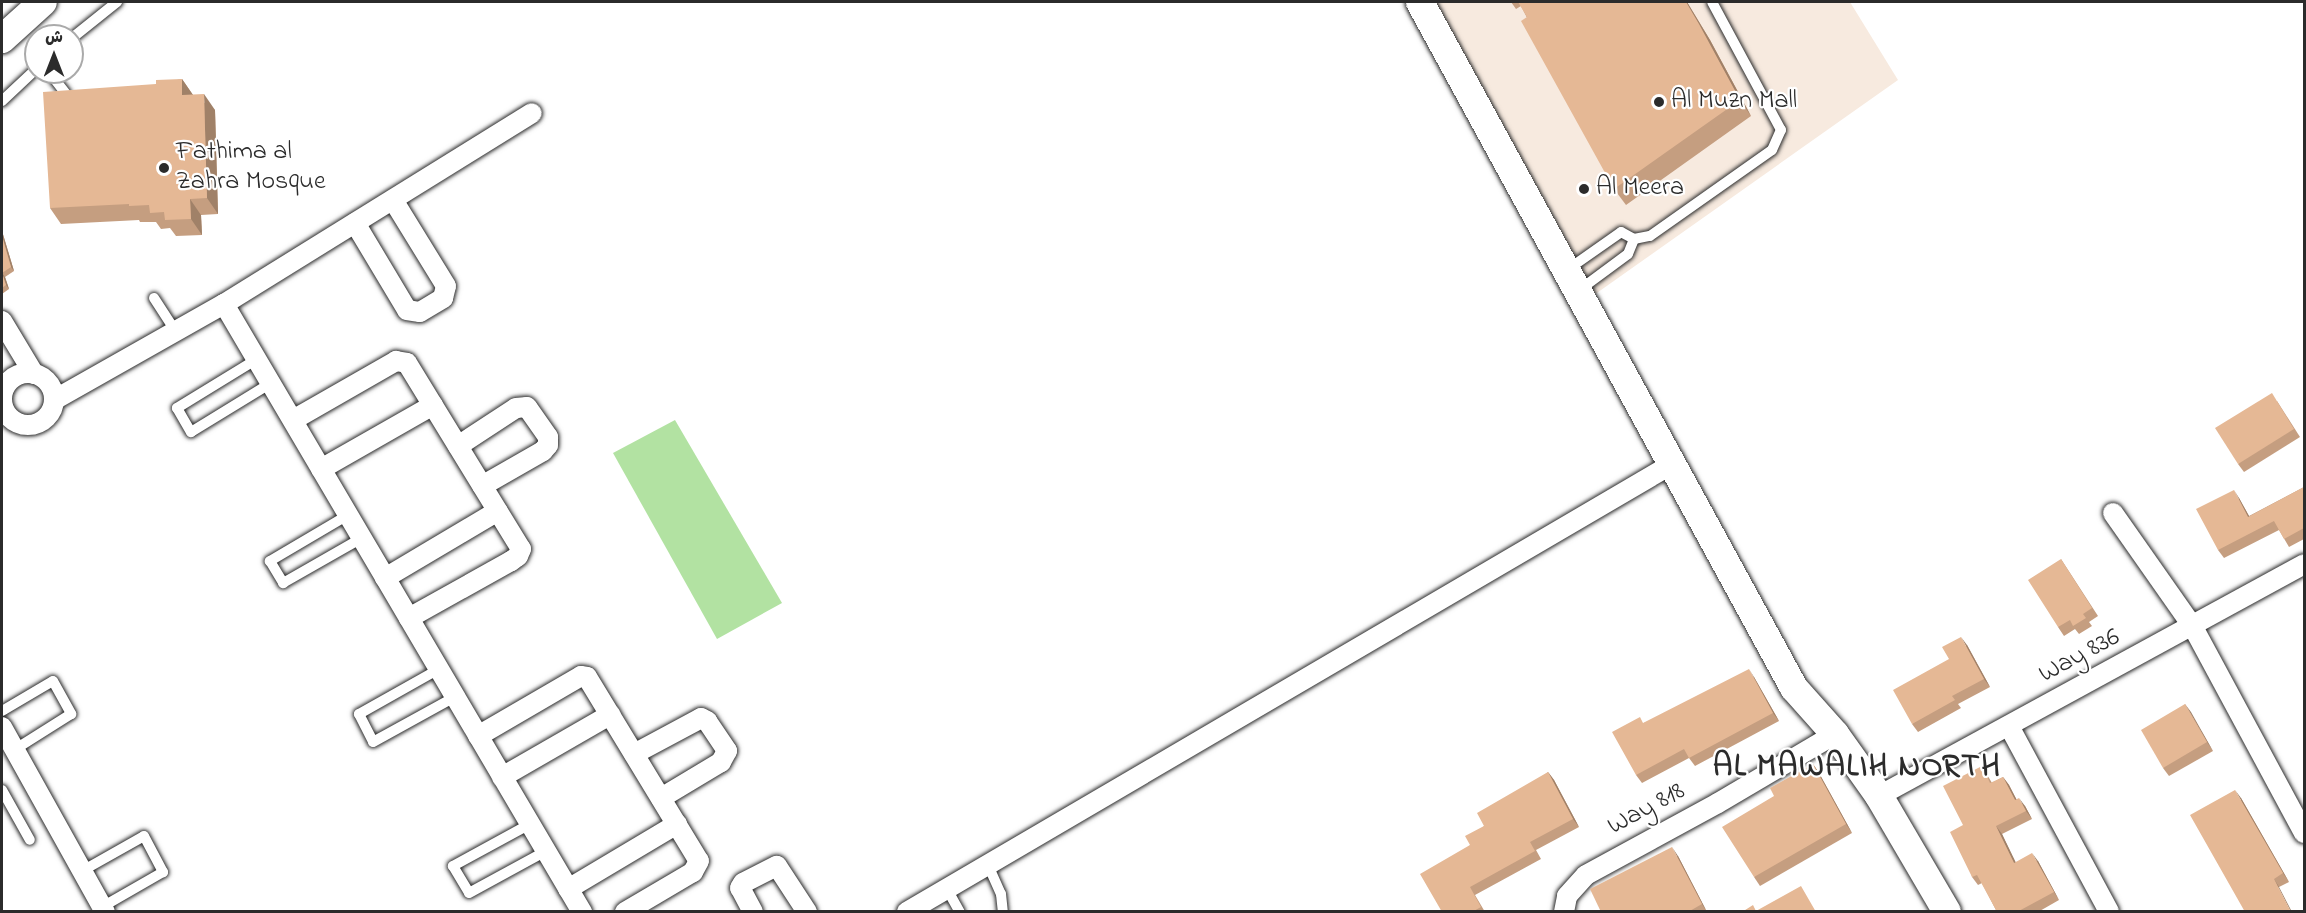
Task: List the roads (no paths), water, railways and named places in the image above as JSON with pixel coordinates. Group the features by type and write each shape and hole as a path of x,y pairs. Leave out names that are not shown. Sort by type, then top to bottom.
{"street":[{"path":"2,39 43,2"},
{"path":"1420,2 1794,688 1835,734 1880,796 1947,912"},
{"path":"34,374 17,375 3,383 2,402 5,419 24,425 40,422 47,417 54,400 224,304 532,114"},
{"path":"355,223 407,310 420,312 443,298 446,286 393,200"},
{"path":"224,304 582,912"},
{"path":"2,321 34,374 49,383 54,400"},
{"path":"293,420 396,361 407,363 521,549 518,556 511,561 409,618"},
{"path":"321,469 433,405"},
{"path":"458,446 516,408 527,406 548,437 548,445 543,451 482,486"},
{"path":"907,912 1672,464"},
{"path":"385,578 498,511"},
{"path":"2113,513 2193,627 2304,833"},
{"name":"Way 836","path":"1880,796 2193,627 2304,564"},
{"path":"478,736 581,676 586,676 699,861 698,867 625,912"},
{"path":"502,777 610,715"},
{"path":"634,754 701,718 707,721 727,752 721,762 661,798"},
{"path":"2009,726 2109,912"},
{"path":"2,727 103,909"},
{"name":"Way 818","path":"1562,910 1567,896 1586,875 1718,803 1835,734"},
{"path":"568,890 676,824"},
{"path":"753,912 740,888 743,883 777,866 807,912"}],"lane":[{"path":"84,28 117,2"},
{"path":"1573,281 1621,232 1634,239 1650,236 1679,218 1772,150 1782,130 1712,2"},
{"path":"2,101 24,80"},
{"path":"58,84 66,94"},
{"path":"1573,281 1628,254 1634,239"},
{"path":"154,298 176,332"},
{"path":"257,359 177,408 191,432 271,383"},
{"path":"348,515 270,561 283,583 362,538"},
{"path":"439,669 359,714 373,742 455,697"},
{"path":"2,711 53,681 71,714 14,750"},
{"path":"2,790 30,840"},
{"path":"530,824 453,866 469,894 546,850"},
{"path":"82,871 144,836 163,872 103,909"},
{"path":"988,865 1001,894 1003,912"},
{"path":"946,889 960,912"}],"place":[{"name":"Al Muzn Mall","path":"1659,102"},
{"name":"Fathima al Zahra Mosque","path":"164,168"},
{"name":"Al Meera","path":"1584,189"}],"district":[{"name":"AL MAWALIH NORTH","path":"1857,768"}]}
